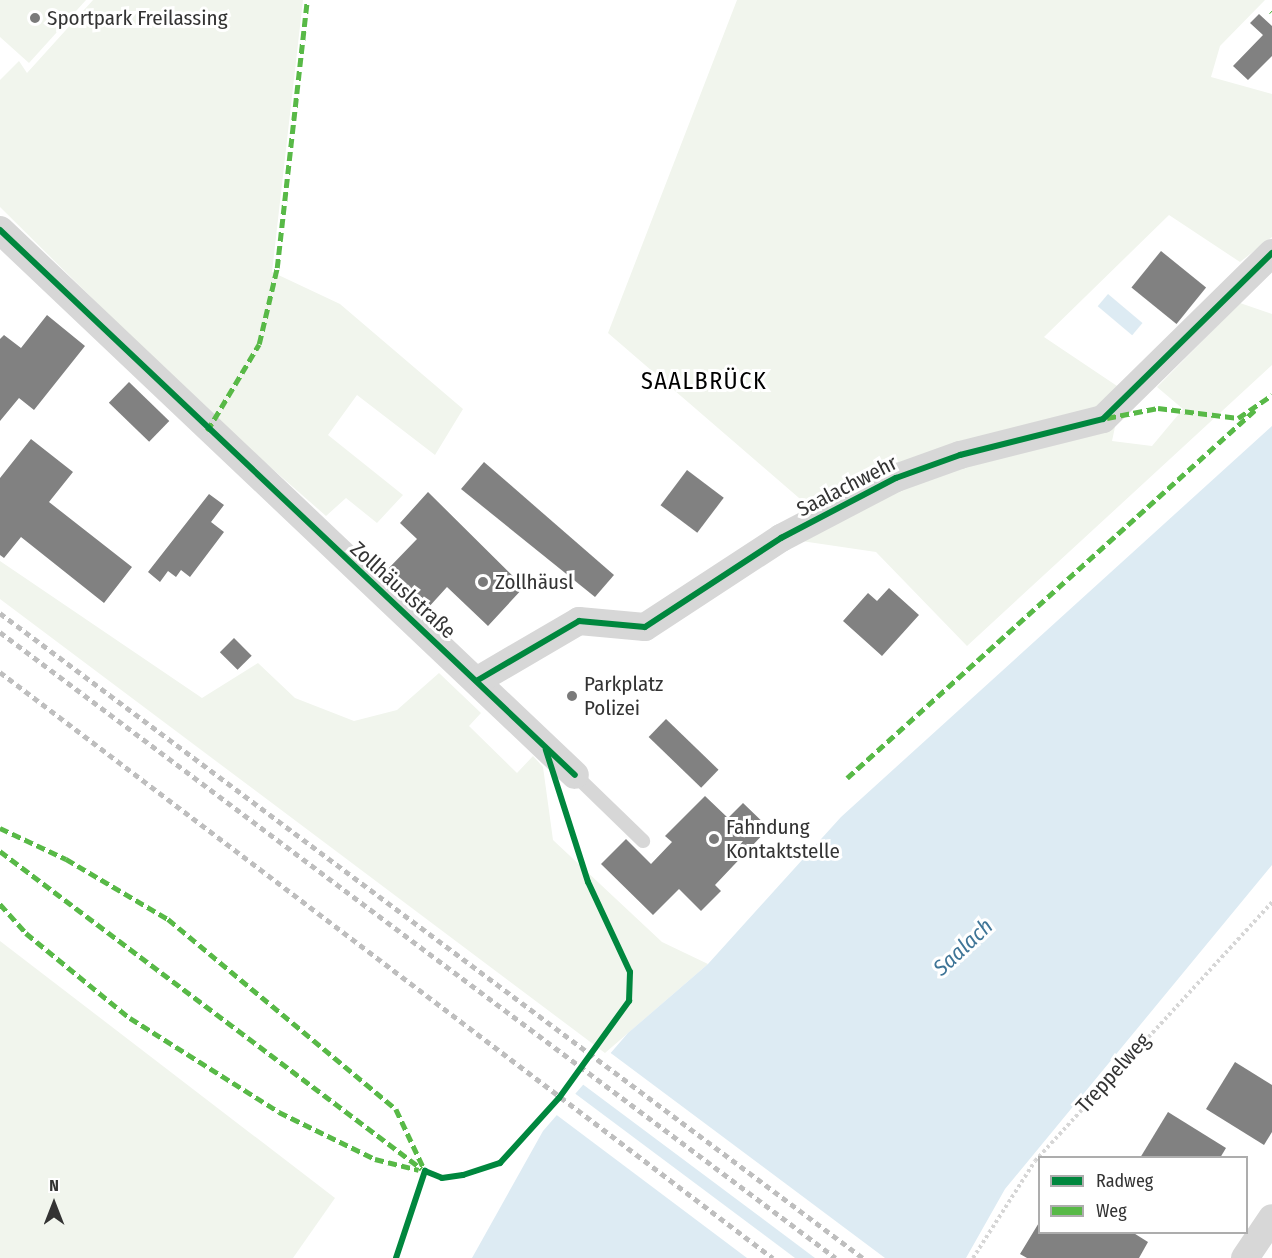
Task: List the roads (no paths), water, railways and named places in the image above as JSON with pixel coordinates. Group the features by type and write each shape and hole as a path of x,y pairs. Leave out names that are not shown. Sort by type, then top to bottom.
{"street":[{"name":"Zollhäuslstraße","path":"0,230 225,448 478,680 575,775"},
{"name":"Saalachwehr","path":"478,680 579,621 645,627 781,538 896,478 960,454 1104,418 1272,252"},
{"path":"1245,1258 1272,1218"}],"lane":[{"path":"575,775 643,841"}],"water":[{"path":"1108,294 1142,323 1132,335 1098,306"},
{"name":"Saalach","path":"1272,426 1272,865 1005,1189 966,1258 472,1258 543,1131 628,1033 708,964 841,817"}],"railway":[{"path":"0,613 863,1258"},
{"path":"0,632 836,1258"},
{"path":"0,672 773,1258"}],"place":[{"name":"Sportpark Freilassing","path":"35,18"},
{"name":"Zollhäusl","path":"483,582"},
{"name":"Parkplatz Polizei","path":"572,696"},
{"name":"Fahndung Kontaktstelle","path":"714,839"}],"district":[{"name":"SAALBRÜCK","path":"704,382"}]}
